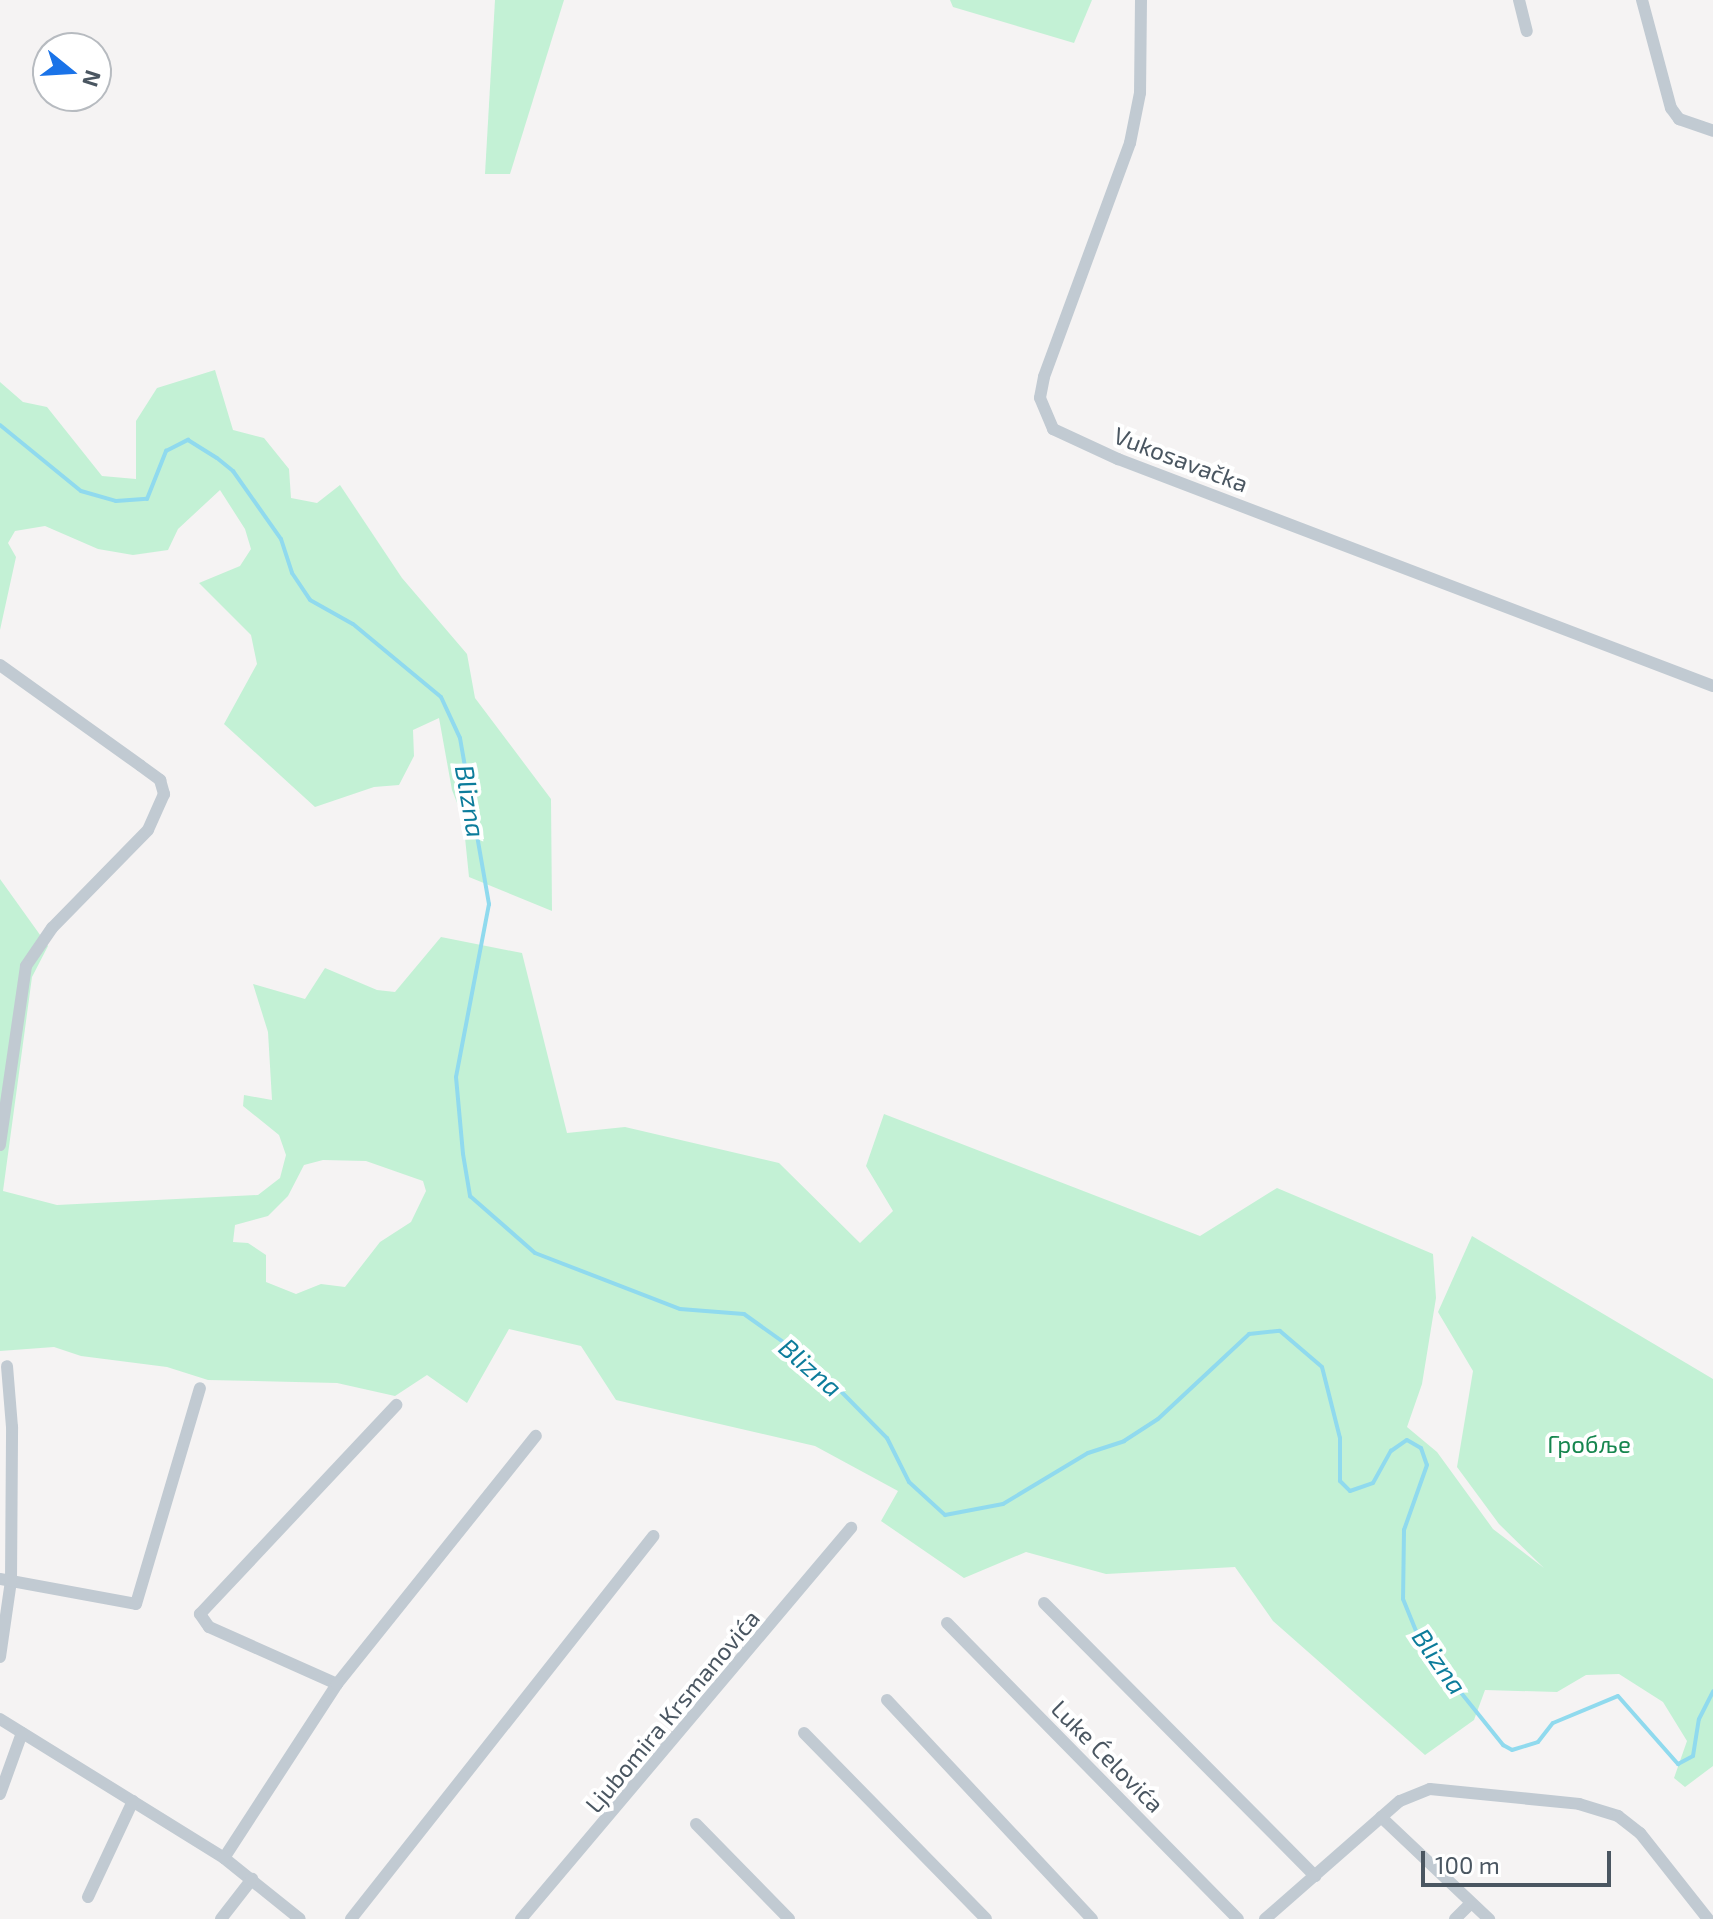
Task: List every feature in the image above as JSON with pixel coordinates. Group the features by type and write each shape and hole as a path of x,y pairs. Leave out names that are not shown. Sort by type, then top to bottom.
{"street":[{"name":"Vukosavačka","path":"1141,0 1140,93 1130,143 1044,377 1040,398 1053,429 1118,459 1713,686"},
{"path":"1519,0 1527,31"},
{"path":"1642,0 1671,108 1679,119 1713,131"},
{"path":"0,665 160,780 164,794 148,830 52,928 26,966 0,1145"},
{"path":"0,1657 12,1427 7,1366"},
{"path":"6,1580 136,1604 200,1388"},
{"path":"337,1684 209,1627 200,1614 396,1405"},
{"path":"224,1858 337,1684 536,1436"},
{"name":"Ljubomira Krsmanovića","path":"521,1919 851,1528"},
{"path":"351,1919 654,1536"},
{"path":"1044,1603 1315,1876"},
{"name":"Luke Ćelovića","path":"947,1623 1238,1919"},
{"path":"887,1700 1092,1919"},
{"path":"0,1719 224,1858 300,1919"},
{"path":"0,1794 22,1733"},
{"path":"804,1733 986,1919"},
{"path":"1265,1919 1400,1801 1430,1789 1605,1810 1640,1833 1708,1919"},
{"path":"88,1897 133,1801"},
{"path":"1381,1817 1489,1919"},
{"path":"696,1824 789,1919"},
{"path":"221,1919 252,1879"},
{"path":"1455,1919 1470,1904"}],"green space":[{"path":"495,0 564,0 510,174 485,174"},
{"path":"950,0 1092,0 1074,43 953,7"},
{"path":"215,370 233,430 264,438 289,469 291,498 317,503 340,485 402,578 467,654 475,698 551,799 552,911 469,877 463,818 452,790 439,718 413,730 414,756 399,785 374,787 315,807 224,724 257,664 251,635 199,583 240,566 251,549 245,529 220,490 178,529 168,550 133,555 98,549 45,526 15,531 8,543 16,557 0,630 0,382 23,402 47,407 102,476 136,479 136,421 157,388"},
{"name":"Гробље","path":"0,879 48,946 32,977 3,1191 57,1205 258,1195 280,1178 286,1155 279,1135 243,1106 244,1095 272,1100 268,1032 253,984 305,999 325,968 377,990 395,992 441,937 522,953 567,1133 625,1127 779,1163 860,1243 893,1211 866,1166 884,1114 1200,1236 1277,1188 1433,1254 1436,1298 1422,1384 1407,1427 1437,1452 1493,1529 1544,1568 1499,1524 1457,1467 1473,1371 1438,1312 1472,1236 1713,1379 1713,1766 1685,1787 1674,1778 1687,1741 1663,1702 1619,1674 1586,1675 1557,1692 1485,1690 1474,1720 1425,1755 1273,1621 1235,1567 1106,1574 1026,1552 964,1578 881,1521 898,1491 815,1446 616,1400 581,1346 509,1329 467,1403 427,1375 395,1396 337,1383 208,1380 167,1367 81,1356 54,1347 0,1351","holes":["323,1160 366,1161 423,1181 426,1191 411,1222 380,1242 345,1287 321,1284 296,1294 266,1282 266,1255 248,1243 233,1242 235,1225 268,1216 288,1196 304,1165"]}],"waterway":[{"name":"Blizna","path":"0,425 81,491 116,501 147,499 166,451 188,440 233,471 281,539 292,573 310,600 353,624 441,697 460,738 489,904 456,1077 470,1196 535,1253 680,1309 744,1314 814,1364 887,1438 909,1482 945,1515 1003,1504 1088,1453 1124,1441 1158,1419 1249,1334 1280,1331 1322,1367 1340,1438 1340,1481 1350,1491 1373,1483 1391,1451 1407,1440 1421,1448 1427,1465 1404,1530 1403,1599 1421,1643 1503,1745 1512,1750 1538,1742 1553,1723 1618,1696 1678,1764 1693,1756 1699,1719 1713,1691"}]}
